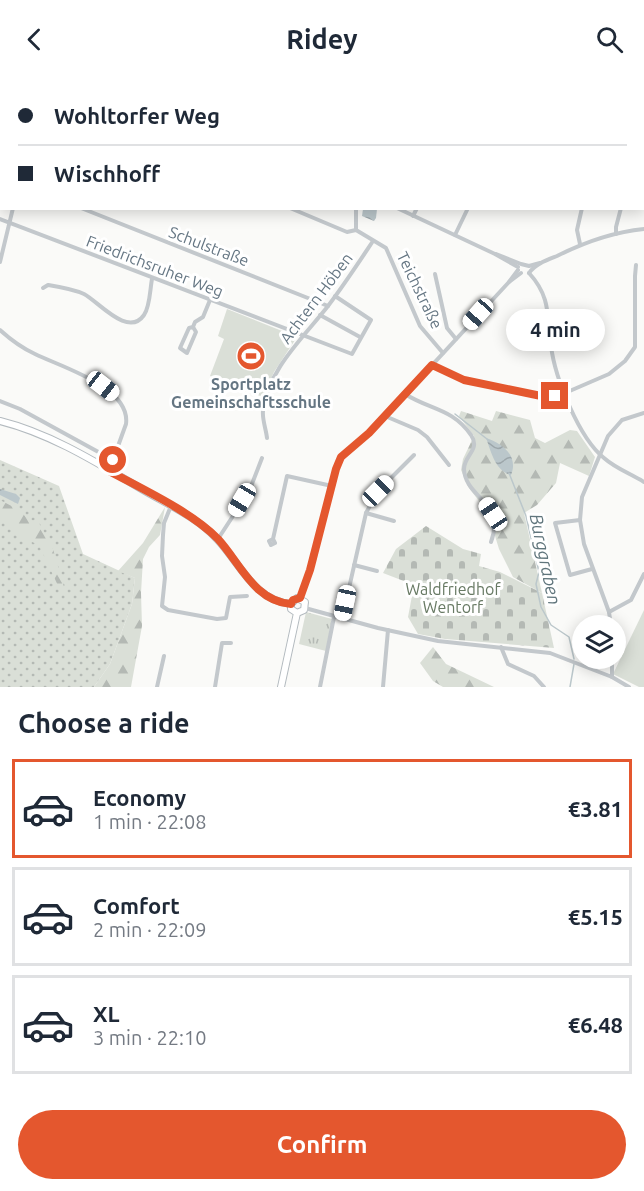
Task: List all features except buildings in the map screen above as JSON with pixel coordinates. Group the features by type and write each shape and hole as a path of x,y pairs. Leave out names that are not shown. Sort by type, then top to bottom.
{"main road":[{"path":"0,421 25,428 56,442 171,506 218,539 246,576 262,592 279,602 291,604"},
{"path":"300,598 305,602 305,608 303,612 297,613 291,609 291,604 293,600 300,598"},
{"path":"281,687 297,613"}],"street":[{"path":"0,262 12,210"},
{"name":"Schulstraße","path":"86,210 328,306"},
{"name":"Teichstraße","path":"295,210 347,232 356,230 386,248 420,326 443,353"},
{"path":"356,210 356,230"},
{"path":"401,210 495,254 503,255 519,268 530,269 580,244 644,229"},
{"path":"413,216 416,210"},
{"path":"455,236 467,210"},
{"path":"580,244 577,230 582,210"},
{"path":"616,234 621,210"},
{"name":"Friedrichsruher Weg","path":"0,219 352,354 360,337"},
{"name":"Achtern Höben","path":"267,438 262,413 276,373 302,336 328,306 374,241"},
{"path":"432,365 464,380 546,397 565,393 609,374 625,362 636,347 636,265"},
{"path":"519,268 530,269"},
{"path":"300,598 341,457 386,416 519,268"},
{"path":"530,269 541,288 547,305 550,345 555,367 581,432 602,457 644,482"},
{"path":"435,274 447,328 456,339"},
{"path":"43,288 48,285 86,295 118,320 136,322 146,314 152,279"},
{"path":"320,315 360,337 371,320 335,296"},
{"path":"193,327 196,332 187,352 180,348 189,328 203,317 210,300"},
{"path":"0,330 26,349 95,382 114,395 125,410 127,419 109,471"},
{"path":"405,394 446,412 470,433 474,441 474,450 465,463 464,470 472,487 493,514 493,536 490,542"},
{"path":"0,401 20,409 113,460"},
{"path":"609,615 584,544 580,520 582,497 608,435 622,420 644,413"},
{"path":"386,416 418,430 427,437 449,465"},
{"path":"342,619 366,513 378,491 414,455"},
{"path":"218,539 246,495 246,491 250,489 262,458"},
{"path":"273,539 287,476 332,486"},
{"path":"171,506 162,535 165,577 162,606 168,610 217,619 226,618 230,597 247,596"},
{"path":"366,513 394,520"},
{"path":"580,520 555,523 570,575 592,569"},
{"path":"354,565 376,571"},
{"path":"609,612 631,600 644,574"},
{"path":"305,608 438,641 550,653 612,677 629,687"},
{"path":"320,687 334,617"},
{"path":"383,687 388,630"},
{"path":"214,687 222,643 231,643"},
{"path":"501,647 508,664 534,676 543,687"},
{"path":"157,687 164,656"},
{"path":"612,669 612,677"}],"green space":[{"name":"Sportplatz Gemeinschaftsschule","path":"227,309 297,337 274,372 263,397 210,376 224,339 218,336"},
{"path":"461,411 492,421 496,411 530,420 535,438 545,443 570,430 577,431 595,457 589,476 560,463 556,483 537,505 524,513 542,593 513,577 499,549 488,513 469,488 461,470 463,459 474,436 459,416"},
{"path":"0,460 59,486 83,554 135,578 132,604 110,664 94,687 0,687"},
{"path":"0,500 21,511 28,520 38,521 53,549 66,594 61,592 39,545 23,538 15,528 0,519"},
{"path":"165,507 160,535 149,547 143,559 142,626 131,687 94,687 110,664 132,604 135,578 118,571 143,543"},
{"name":"Waldfriedhof Wentorf","path":"426,526 463,549 481,554 479,566 500,572 542,593 554,648 445,639 418,634 408,617 414,585 383,573 396,549"},
{"path":"644,610 644,687 639,687 613,674 615,669 626,669 626,647"},
{"path":"306,612 332,619 326,651 299,644"},
{"path":"433,647 446,664 494,687 443,687 433,681 420,663"}],"water":[{"path":"363,210 377,210 374,221 362,216"},
{"path":"486,438 498,443 508,451 513,462 511,475 497,465"},
{"path":"0,489 16,494 20,498 18,504 0,495"}],"waterway":[{"name":"Burggraben","path":"455,414 487,439"},
{"name":"Burggraben","path":"509,473 526,516 539,572 536,584 541,607 551,625 569,637 572,650"},
{"name":"Burggraben","path":"570,687 573,669"}],"place":[{"name":"Sportplatz Gemeinschaftsschule","path":"251,356"}],"route":[{"path":"113,460 109,471 204,527 218,539 246,576 266,596 291,604 293,600 300,598 310,570 341,457 386,416 432,365 464,380 546,397 555,396"}]}
